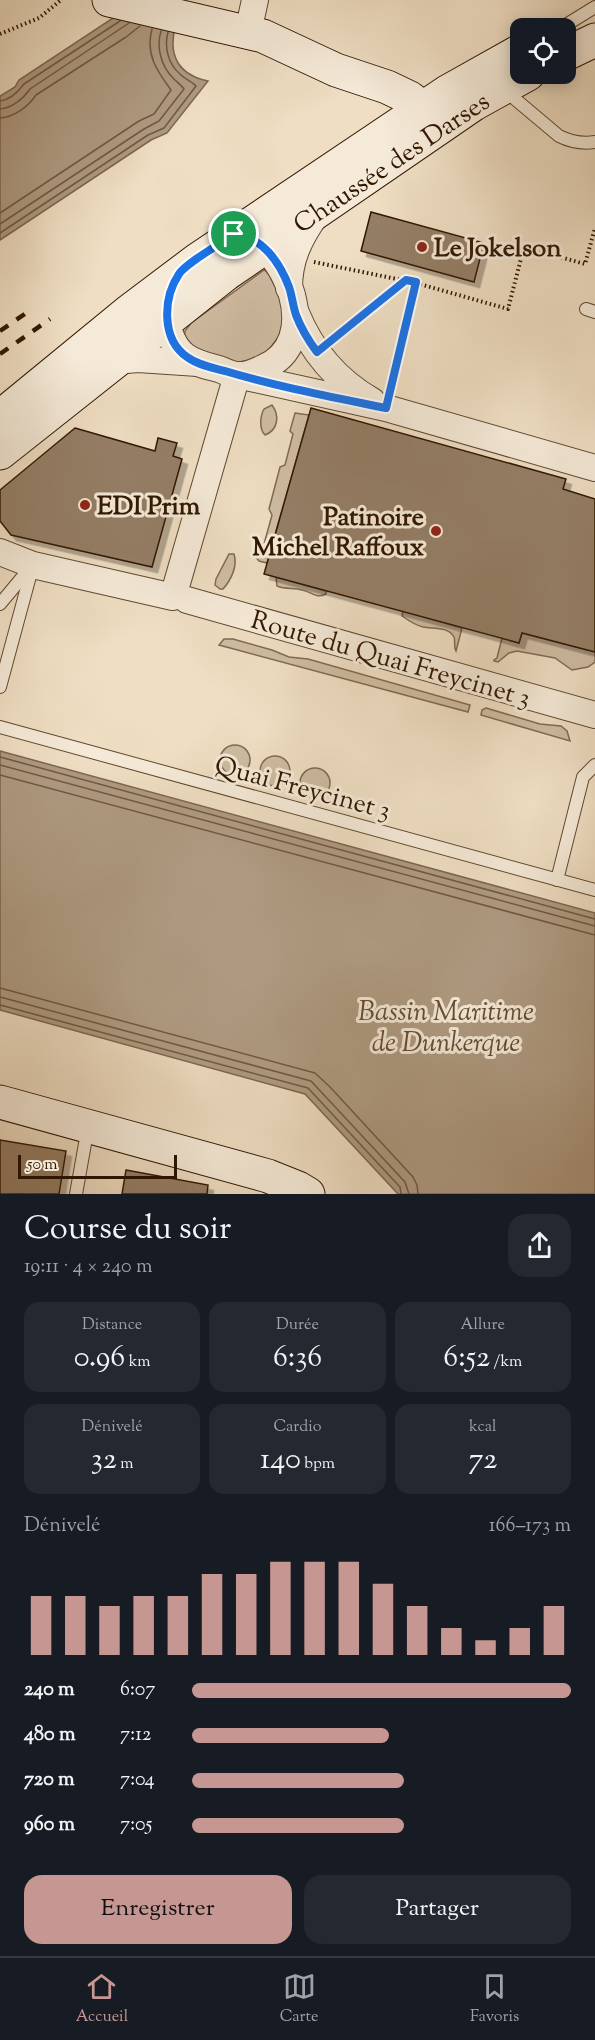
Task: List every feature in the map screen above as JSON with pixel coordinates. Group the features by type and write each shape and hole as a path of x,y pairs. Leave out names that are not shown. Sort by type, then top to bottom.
{"main road":[{"path":"109,0 208,22 276,41 336,70 387,87 410,98 434,116"},
{"path":"576,26 595,18"},
{"path":"576,49 595,40"},
{"name":"Chaussée des Darses","path":"0,417 128,312 234,234 338,182 434,116 472,77 510,56"},
{"name":"Chaussée des Darses","path":"434,116 474,104 510,84"},
{"name":"Chaussée des Darses","path":"0,453 210,286 318,211 338,182"},
{"path":"0,1102 268,1176 308,1194"}],"street":[{"path":"248,32 255,0"},
{"path":"318,211 304,231 290,264 290,288 296,313 303,332 317,352 345,381 364,396 386,408"},
{"path":"234,234 250,238 265,248 273,257 290,288"},
{"path":"179,273 168,301 167,321 177,346 186,357 237,375 386,408 595,468"},
{"path":"237,375 247,374 268,366 284,353 295,333 296,313"},
{"path":"115,361 138,359 199,363"},
{"path":"180,599 237,375"},
{"name":"Route du Quai Freycinet 3","path":"0,552 33,565 180,599 595,716"},
{"name":"Route du Quai Freycinet 3","path":"0,564 33,565"}],"lane":[{"path":"576,19 595,8"},
{"path":"517,84 559,136 581,143 595,141"},
{"path":"0,604 33,565"},
{"path":"0,687 33,565"},
{"name":"Quai Freycinet 3","path":"0,728 595,891"},
{"path":"557,880 583,777 595,765"},
{"path":"76,1194 88,1126"}],"path":[{"path":"0,34 39,18 62,0"},
{"path":"304,260 416,282 508,309 524,247 585,264 595,228"},
{"path":"317,352 406,280"},
{"path":"386,408 416,282"}],"shaded area":[{"path":"264,270 275,275 284,317 279,336 268,351 255,359 235,363 196,352 184,339 185,331 191,323"},
{"path":"272,405 277,418 273,430 265,435 261,426 262,415 264,409"},
{"path":"295,413 309,415 267,563 259,561 255,556 258,547 264,544 272,515 269,509 280,467 285,465 293,434 290,431"},
{"path":"229,554 234,554 234,568 226,585 220,589 215,585 216,579"},
{"path":"276,577 326,591 326,594 317,595 299,589 277,586"},
{"path":"403,611 462,628 456,651 455,639 451,633 415,624 402,616"},
{"path":"522,633 595,652 595,662 588,667 572,670 555,658 517,651 509,653 498,662 494,661 497,658 502,638 519,643"},
{"path":"224,639 233,639 289,657 308,659 470,705 468,712 219,645"},
{"path":"486,708 540,724 561,726 567,731 570,741 481,715 482,710"},
{"path":"235,745 246,749 250,760 246,771 235,775 224,771 220,760 224,749"},
{"path":"275,756 286,760 290,771 286,782 275,786 264,782 260,771 264,760"},
{"path":"315,768 326,772 330,783 326,794 315,798 304,794 300,783 304,772"}],"water":[{"path":"122,12 175,28 173,47 178,63 190,74 208,81 167,133 151,140 0,240 0,96 15,87 19,80"},
{"name":"Bassin Maritime de Dunkerque","path":"0,751 595,913 595,1194 398,1194 305,1094 0,1010"}],"building":[{"name":"Le Jokelson","path":"371,212 484,243 474,282 361,251"},
{"name":"Patinoire Michel Raffoux","path":"311,408 566,479 563,489 595,499 595,652 522,633 519,643 264,574"},
{"name":"EDI Prim","path":"75,428 155,451 158,438 177,443 173,456 182,459 152,567 11,535 0,521 0,490"},
{"path":"0,1140 66,1151 59,1194 0,1194"},
{"path":"126,1170 208,1185 207,1194 122,1194"}],"railway":[{"path":"0,331 32,309"},
{"path":"0,354 50,319"}],"place":[{"name":"Le Jokelson","path":"422,247"},
{"name":"EDI Prim","path":"85,505"},
{"name":"Patinoire Michel Raffoux","path":"436,531"}],"route":[{"path":"234,234 246,236 257,242 273,257 290,288 303,332 317,352 406,280 416,282 386,408 237,375 199,363 181,352 170,333 166,314 168,301 179,273 234,234"}]}
